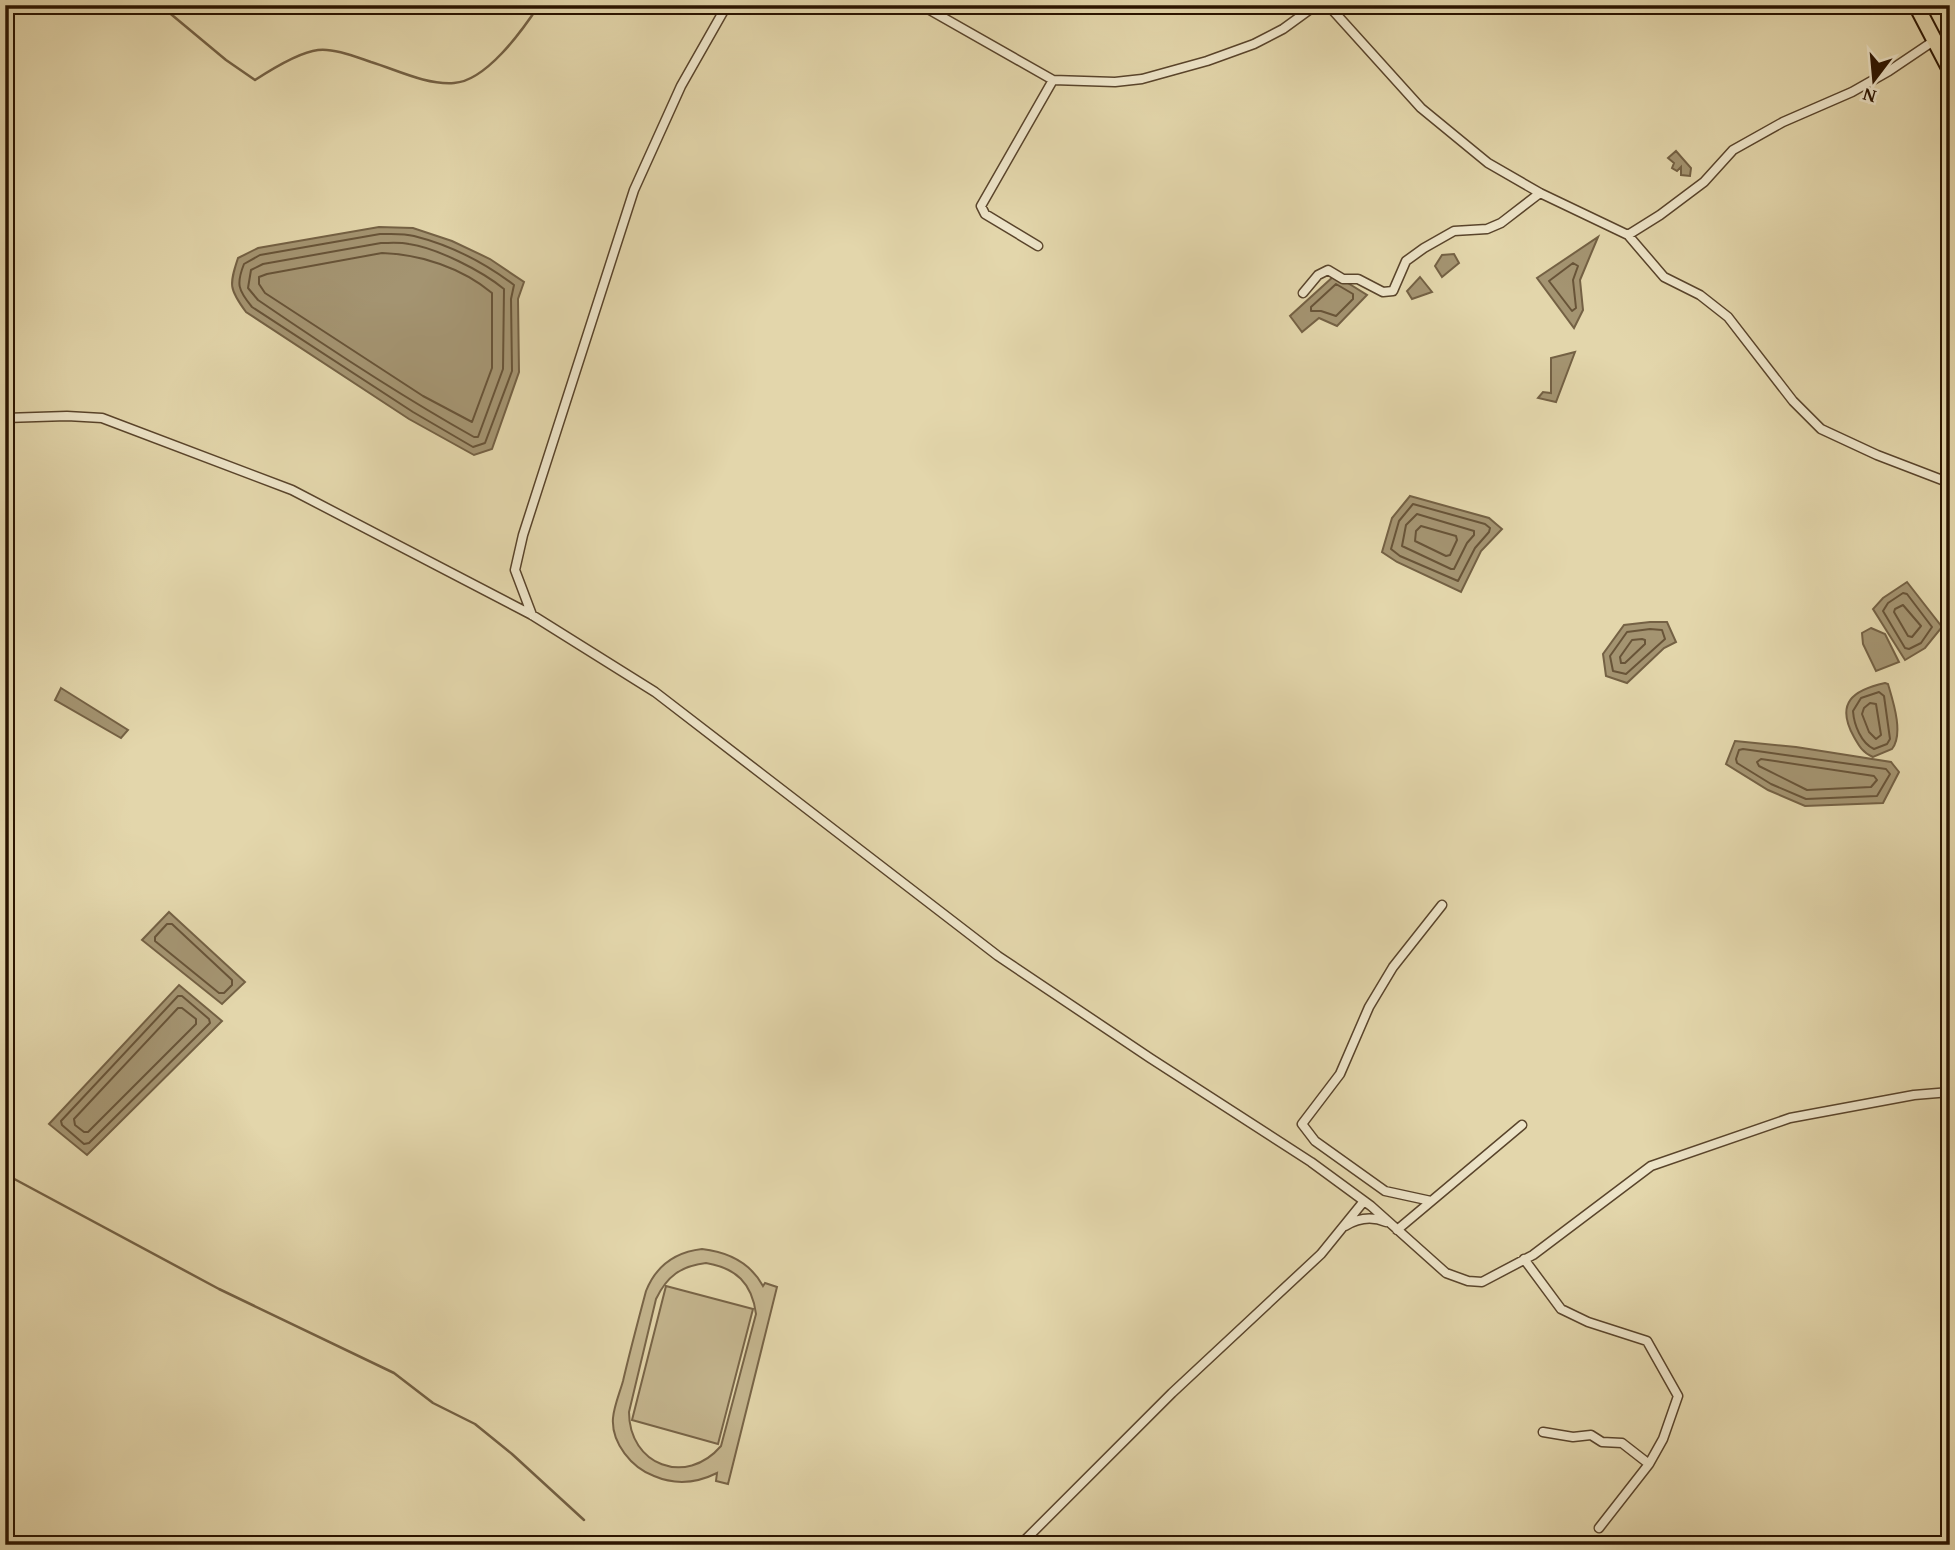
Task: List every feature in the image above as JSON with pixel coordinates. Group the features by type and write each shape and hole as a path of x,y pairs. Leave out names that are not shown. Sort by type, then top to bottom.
{"highway":[{"path":"1916,5 1950,70"}],"street":[{"path":"533,615 515,570 527,522 634,190 681,86 727,5"},
{"path":"921,5 1053,80 1115,82 1142,79 1207,61 1283,29 1316,5"},
{"path":"1328,5 1421,108 1489,163 1540,193 1628,235 1664,277 1700,295 1727,317 1793,401 1821,429 1877,455 1950,483"},
{"path":"1628,235 1660,215 1704,181 1733,150 1783,122 1852,92 1934,40"},
{"path":"1038,246 985,214 981,206 1053,80"},
{"path":"1303,293 1318,275 1328,270 1343,279 1357,279 1383,292 1394,291 1406,261 1424,248 1454,231 1487,229 1501,223 1540,193"},
{"path":"5,418 103,418 292,490 533,615 654,692 998,956 1311,1162 1364,1201 1446,1273 1468,1281 1482,1282 1524,1259 1651,1166 1790,1118 1914,1095 1950,1092"},
{"path":"1431,1202 1385,1191 1315,1141 1302,1124 1340,1074 1369,1007 1393,967 1442,905"},
{"path":"1394,1227 1431,1202 1522,1125"},
{"path":"1020,1545 1172,1393 1321,1254 1364,1201"},
{"path":"1339,1231 1359,1219 1370,1218 1394,1227"},
{"path":"1524,1259 1561,1309 1588,1322 1647,1341 1678,1396 1663,1439 1649,1464 1599,1528"},
{"path":"1544,1432 1573,1437 1591,1435 1602,1442 1622,1443 1649,1464"}],"shaded area":[{"path":"702,1249 729,1256 752,1271 763,1286 765,1283 777,1287 728,1484 716,1481 717,1473 694,1481 678,1482 646,1472 624,1453 613,1427 615,1409 650,1282 668,1262","holes":["706,1263 717,1265 741,1279 751,1294 756,1314 721,1446 707,1458 692,1465 677,1467 662,1464 649,1457 638,1445 629,1412 656,1299 670,1278 682,1270"]},
{"path":"666,1286 753,1309 718,1444 632,1420"}],"water":[{"path":"1676,151 1691,168 1690,176 1681,175 1681,167 1677,171 1672,168 1674,163 1668,158"},
{"path":"379,227 413,228 452,241 490,259 524,282 518,299 519,372 492,449 474,455 409,419 246,312 236,298 232,281 238,258 258,248"},
{"path":"1598,237 1580,280 1583,310 1574,328 1537,278"},
{"path":"1454,254 1459,263 1442,277 1435,266 1442,255"},
{"path":"1335,275 1367,295 1337,326 1319,318 1302,332 1290,316"},
{"path":"1420,277 1432,292 1412,299 1407,291"},
{"path":"1575,352 1556,402 1538,398 1543,392 1551,393 1551,358"},
{"path":"1410,496 1489,518 1502,529 1481,551 1461,592 1397,562 1382,552 1392,518"},
{"path":"1907,582 1942,627 1925,648 1905,660 1873,609 1883,598"},
{"path":"1667,622 1676,642 1664,648 1627,683 1606,676 1603,654 1624,625"},
{"path":"1871,628 1885,634 1899,662 1876,671 1863,644 1862,633"},
{"path":"1888,684 1895,708 1897,735 1892,749 1873,757 1864,751 1854,737 1846,715 1847,707 1856,694"},
{"path":"61,688 128,730 121,738 55,700"},
{"path":"1735,741 1796,747 1891,762 1899,772 1883,803 1805,806 1768,790 1726,764"},
{"path":"169,912 245,982 222,1004 142,940"},
{"path":"179,985 222,1021 87,1155 49,1124"}],"waterway":[{"path":"160,5 226,60 255,80 294,57 324,50 352,55 422,79 443,83 466,80 478,74 513,41 539,5"},
{"path":"5,1174 219,1289 394,1373 433,1403 475,1424 584,1520"}]}
